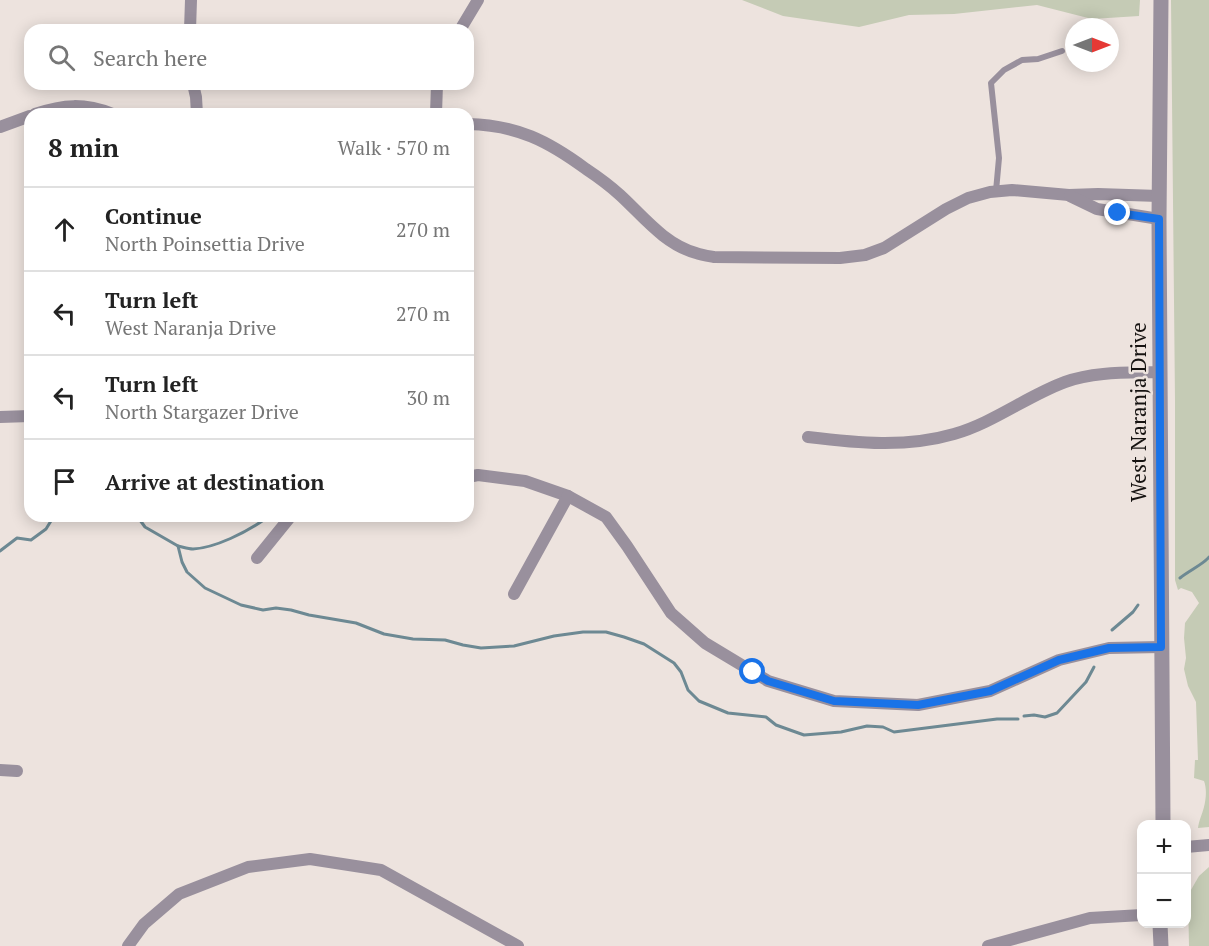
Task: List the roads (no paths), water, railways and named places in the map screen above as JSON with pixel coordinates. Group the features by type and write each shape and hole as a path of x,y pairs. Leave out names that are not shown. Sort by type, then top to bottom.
{"street":[{"path":"190,24 191,0"},
{"path":"464,24 478,0"},
{"name":"West Naranja Drive","path":"1161,0 1159,219 1163,820"},
{"path":"194,90 197,108"},
{"path":"436,108 437,90"},
{"path":"52,108 66,106 92,108"},
{"path":"0,127 24,118"},
{"path":"474,124 504,127 528,134 561,151 619,194 660,234 694,253 714,258 840,258 865,255 884,248 946,209 968,198 996,191 1159,196"},
{"path":"1069,195 1097,209 1159,219"},
{"path":"808,437 870,443 915,443 937,439 983,423 1067,381 1092,375 1161,372"},
{"path":"0,417 24,416"},
{"path":"474,476 525,481 568,496 606,517 671,613 705,643 768,681 834,701 918,705 990,691 1059,660 1109,648 1161,647"},
{"path":"514,594 568,496"},
{"path":"257,558 286,522"},
{"path":"0,770 17,771"},
{"path":"1191,846 1209,844"},
{"path":"128,946 144,924 179,894 248,867 310,859 381,870 518,946"},
{"path":"988,946 1090,918 1137,915"},
{"path":"1161,928 1161,946"}],"lane":[{"path":"996,191 999,158 991,83 1004,70 1022,60 1038,59 1062,51"}],"waterway":[{"path":"0,551 17,538 31,540 46,529 50,522"},
{"path":"141,522 145,527 178,546 187,572 205,588 241,605 263,610 276,608 291,610 356,623 384,634 413,639 445,640 481,648 514,646 554,636 583,632 606,632 644,644 674,663 681,672 688,690 699,701 728,713 766,717 776,725 804,735 841,732 867,726 883,727 894,732 997,719 1018,719"},
{"path":"178,546 193,549 211,546 240,534 260,522"},
{"path":"1180,578 1209,557"},
{"path":"1112,630 1138,605"},
{"path":"1024,716 1045,717 1057,713 1086,682 1094,667"}]}
